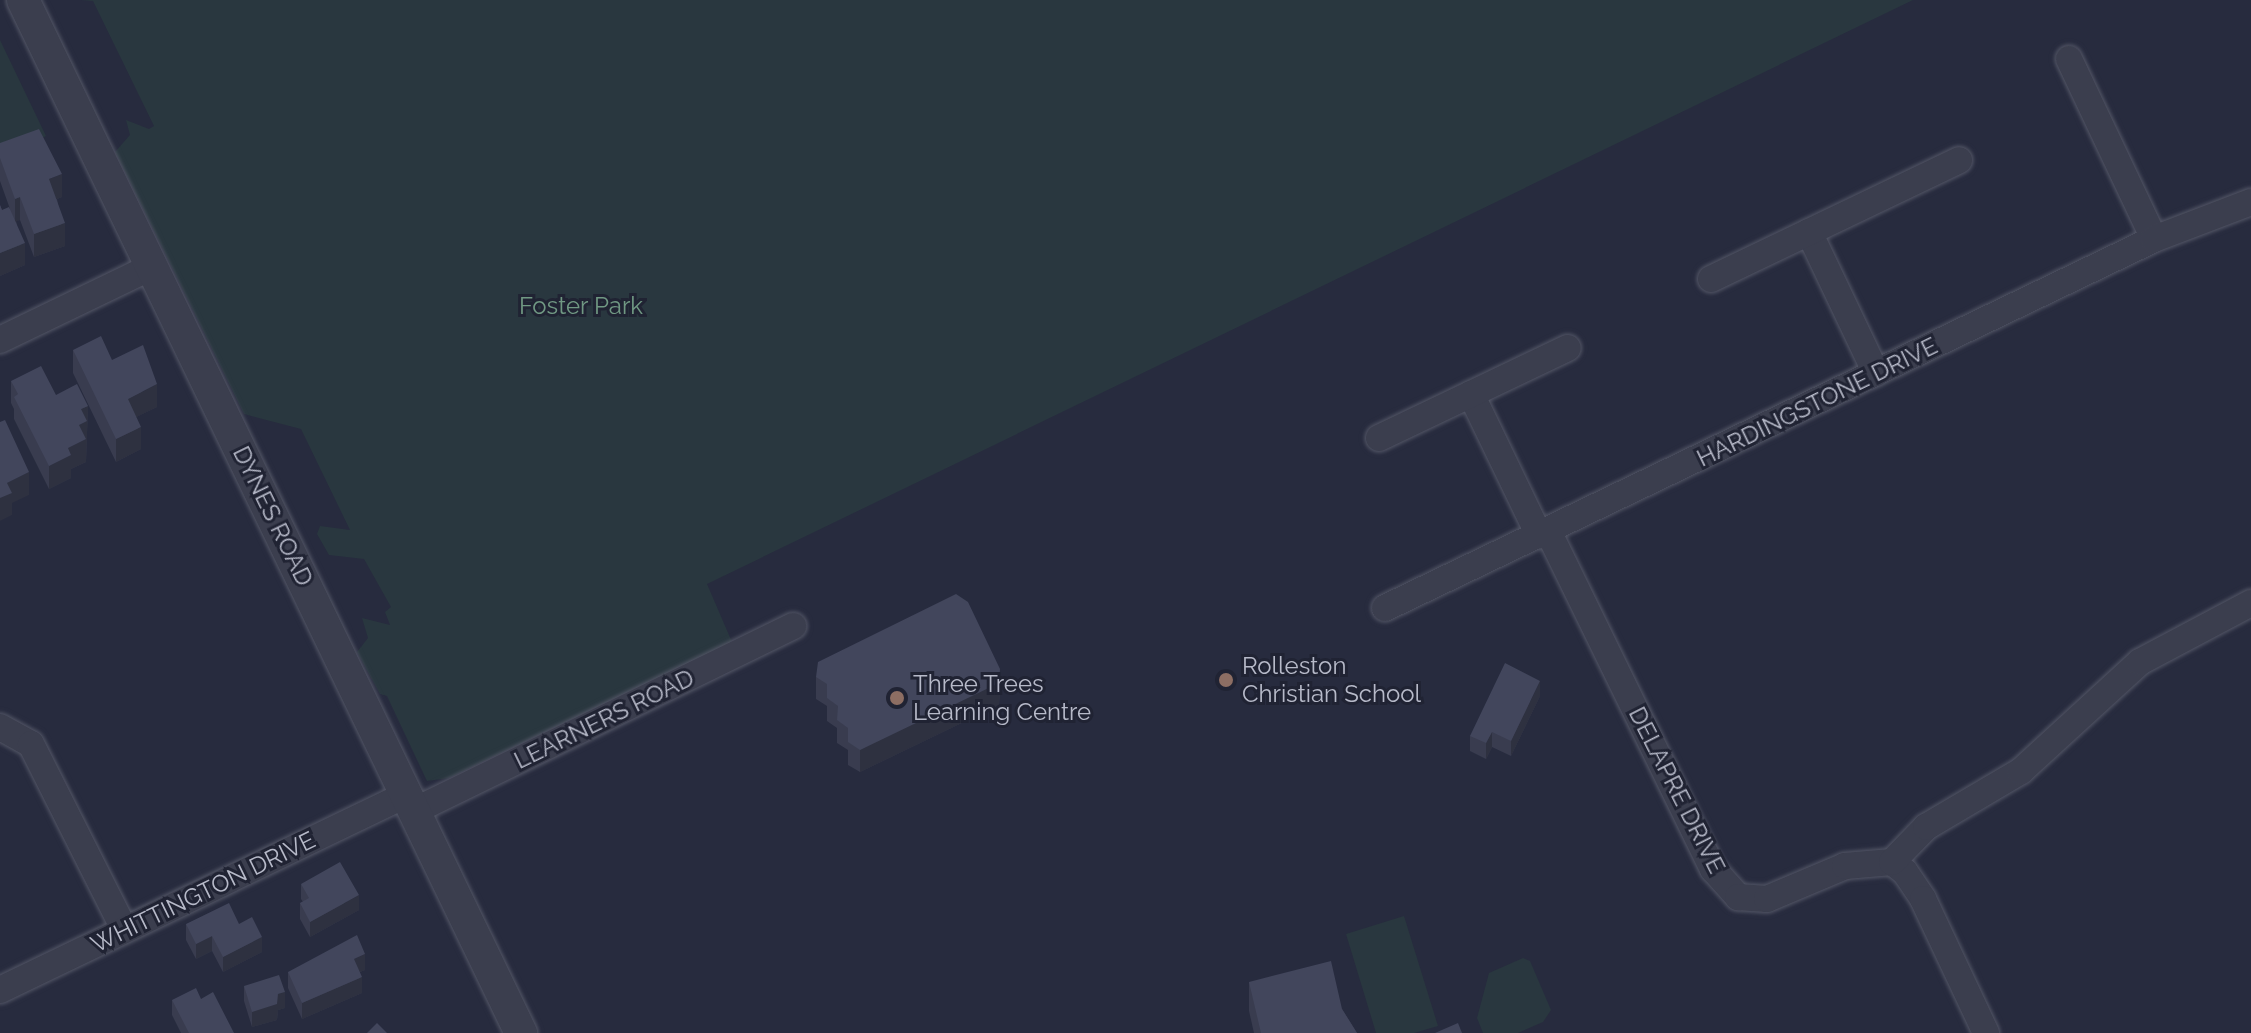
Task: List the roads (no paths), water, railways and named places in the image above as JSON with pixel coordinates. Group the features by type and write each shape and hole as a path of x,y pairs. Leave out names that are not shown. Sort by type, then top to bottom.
{"street":[{"name":"DYNES ROAD","path":"23,0 521,1033"},
{"path":"2069,59 2154,239"},
{"path":"1711,279 1959,160"},
{"name":"HARDINGSTONE DRIVE","path":"1385,608 2154,239 2251,202"},
{"path":"1809,232 1876,373"},
{"path":"0,340 151,267"},
{"path":"1379,438 1568,348"},
{"name":"DELAPRE DRIVE","path":"1471,394 1713,869 1738,897 1767,899 1845,866 1892,862"},
{"path":"1986,1033 1923,899 1892,862 1926,827 2021,771 2140,662 2251,603"},
{"name":"LEARNERS ROAD","path":"410,803 793,626"},
{"path":"0,727 31,744 124,929"},
{"name":"WHITTINGTON DRIVE","path":"0,990 124,929 410,803"}],"place":[{"name":"Rolleston Christian School","path":"1226,680"},
{"name":"Three Trees Learning Centre","path":"897,698"}],"park label":[{"name":"Foster Park","path":"581,306"}]}
